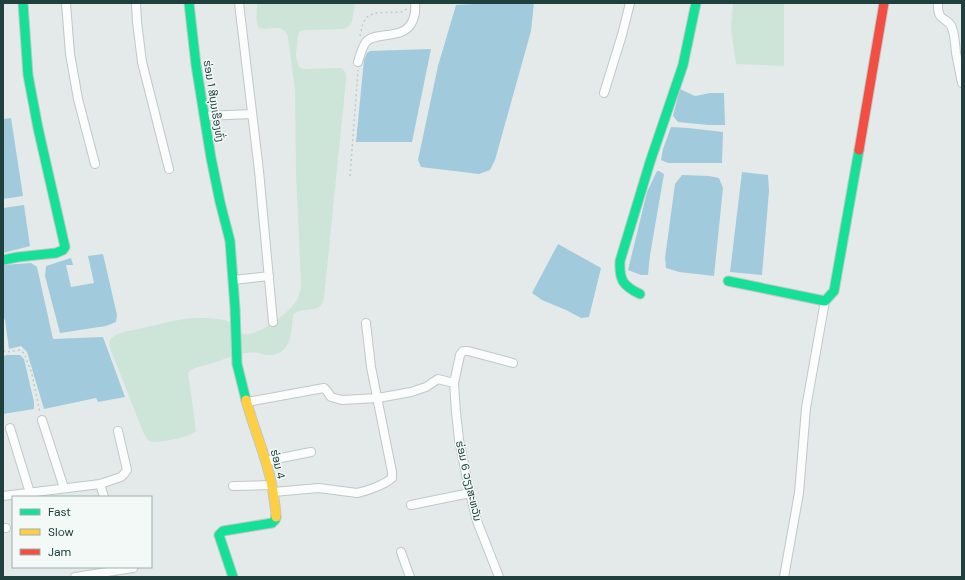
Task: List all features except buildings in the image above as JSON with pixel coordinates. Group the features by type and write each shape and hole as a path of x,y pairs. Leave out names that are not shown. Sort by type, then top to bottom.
{"street":[{"path":"3,260 56,253 63,250 64,247 28,75 23,3"},
{"path":"66,3 70,54 78,99 95,164"},
{"path":"136,3 142,62 169,169"},
{"name":"ຮ່ອມ 1 ສີບຸນເຮືອງທົ່ງ","path":"190,3 196,65 211,158 230,242 233,280"},
{"path":"239,3 259,171 273,322"},
{"path":"604,92 622,35 630,3"},
{"path":"640,294 632,291 622,282 619,273 620,261 650,162 683,65 696,3"},
{"path":"784,577 799,493 806,408 825,301 834,291 884,3"},
{"path":"938,3 938,11 941,18 951,25 954,33 962,83"},
{"path":"358,62 367,40 400,33 409,27 416,10 412,6"},
{"path":"204,116 252,114"},
{"path":"233,280 269,276"},
{"name":"ຮ່ອມ 4","path":"233,280 237,364 252,422 266,461 276,516 272,523 223,531 219,535 233,577"},
{"path":"728,280 825,301"},
{"path":"233,486 319,488 362,492 388,482 392,478 371,367 366,323"},
{"name":"ຮ່ອມ 6 ວຽງສະຫວັນ","path":"499,577 477,520 470,493 457,426 454,383 460,355 463,351 468,350 513,363"},
{"path":"247,402 324,388 328,390 331,397 342,400 378,398 411,392 426,387 438,380 454,383"},
{"path":"42,420 64,488"},
{"path":"10,428 30,493"},
{"path":"3,496 100,484 121,477 127,470 118,431"},
{"path":"266,461 311,452"},
{"path":"100,484 104,496"},
{"path":"411,505 470,493"},
{"path":"401,552 410,577"},
{"path":"75,577 133,568 136,577"}],"path":[{"path":"360,40 360,33 363,23 368,17 375,13 401,12 412,6"},
{"path":"350,176 358,62"},
{"path":"3,351 7,352 19,350 24,353 32,374 42,420"}],"green space":[{"path":"257,3 355,3 352,22 344,29 306,30 300,31 298,35 296,55 299,67 303,69 341,68 345,72 346,76 324,298 319,307 299,311 293,315 289,342 286,348 281,352 267,355 245,353 198,367 190,371 188,373 196,431 176,439 152,442 148,440 144,434 110,348 109,341 118,334 127,331 172,321 195,318 228,321 233,324 242,334 256,332 265,328 289,310 300,293 301,283 296,174 295,90 288,37 286,32 280,28 259,28 257,19"},
{"path":"733,3 784,3 784,66 736,64 731,30"}],"water":[{"path":"534,3 531,31 495,160 490,170 479,174 421,167 418,160 438,66 456,5"},
{"path":"431,49 412,142 356,142 364,60 367,53 370,51"},
{"path":"680,89 695,96 710,93 724,93 725,125 678,122 673,116"},
{"path":"11,118 23,196 3,199 3,119"},
{"path":"671,127 723,132 722,163 668,163 661,160 663,149"},
{"path":"657,171 664,174 648,275 641,275 628,270 647,192"},
{"path":"742,172 768,175 769,191 762,275 730,272"},
{"path":"682,175 719,178 723,188 714,276 679,272 666,268 665,258 675,184"},
{"path":"24,205 30,246 3,253 3,208"},
{"path":"558,244 601,268 589,317 581,318 542,300 532,293"},
{"path":"103,254 117,315 116,322 106,326 60,333 45,276 46,266 71,258 73,265 66,265 71,287 94,283 88,256"},
{"path":"31,263 37,267 53,339 103,337 125,397 98,402 96,398 44,409 27,352 21,346 9,349 5,320 3,316 3,265"},
{"path":"20,355 24,359 34,402 34,409 3,414 3,356"}],"traffic: fast":[{"path":"3,260 56,253 63,250 65,247 38,128 28,75 23,3"},
{"path":"189,3 196,65 211,158 230,241 237,364 246,400"},
{"path":"640,294 623,282 620,273 620,261 650,162 683,65 696,3"},
{"path":"728,281 825,301 834,291 859,150"},
{"path":"233,577 219,535 223,531 272,523 276,517"}],"traffic: slow":[{"path":"246,400 266,461 272,486 276,517"}],"traffic: jam":[{"path":"859,150 884,3"}]}
